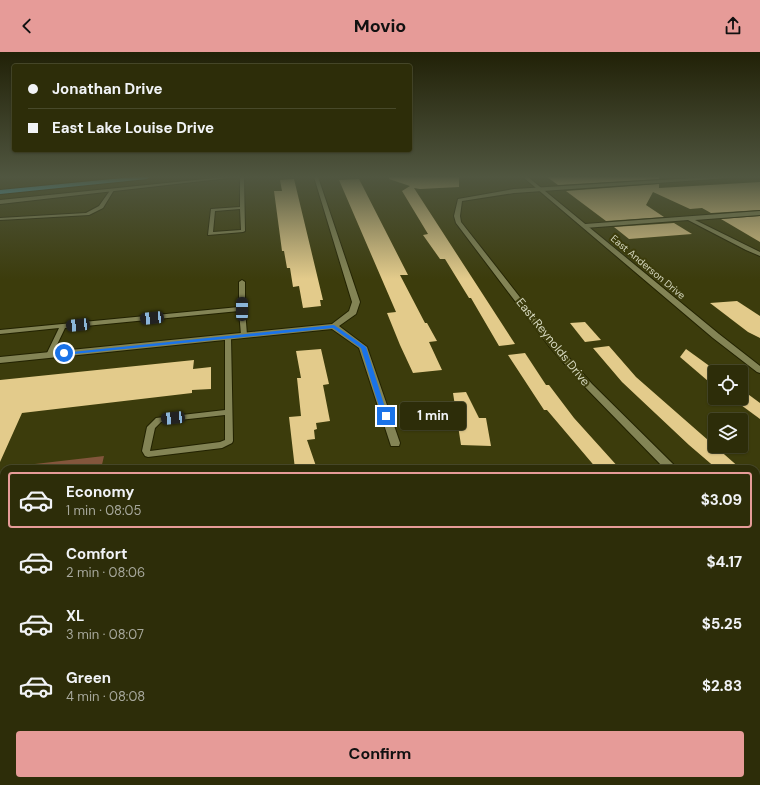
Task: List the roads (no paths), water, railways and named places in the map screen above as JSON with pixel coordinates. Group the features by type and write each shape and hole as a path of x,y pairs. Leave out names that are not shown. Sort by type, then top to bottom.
{"street":[{"path":"0,360 334,326 353,312 356,302 327,211"},
{"name":"East Reynolds Drive","path":"458,211 458,222 552,344 589,386 668,465"},
{"name":"East Anderson Drive","path":"567,211 716,336 760,370"},
{"path":"585,226 760,213"},
{"path":"690,218 760,254"},
{"path":"334,326 363,347 395,443"}],"lane":[{"path":"0,219 87,214 93,211"},
{"path":"213,211 210,234 243,231 242,211"},
{"path":"242,282 244,335"},
{"path":"0,332 242,309"},
{"path":"50,355 63,326"},
{"path":"228,337 229,441 226,443 148,454 146,451 152,427 159,420 228,412"}]}
